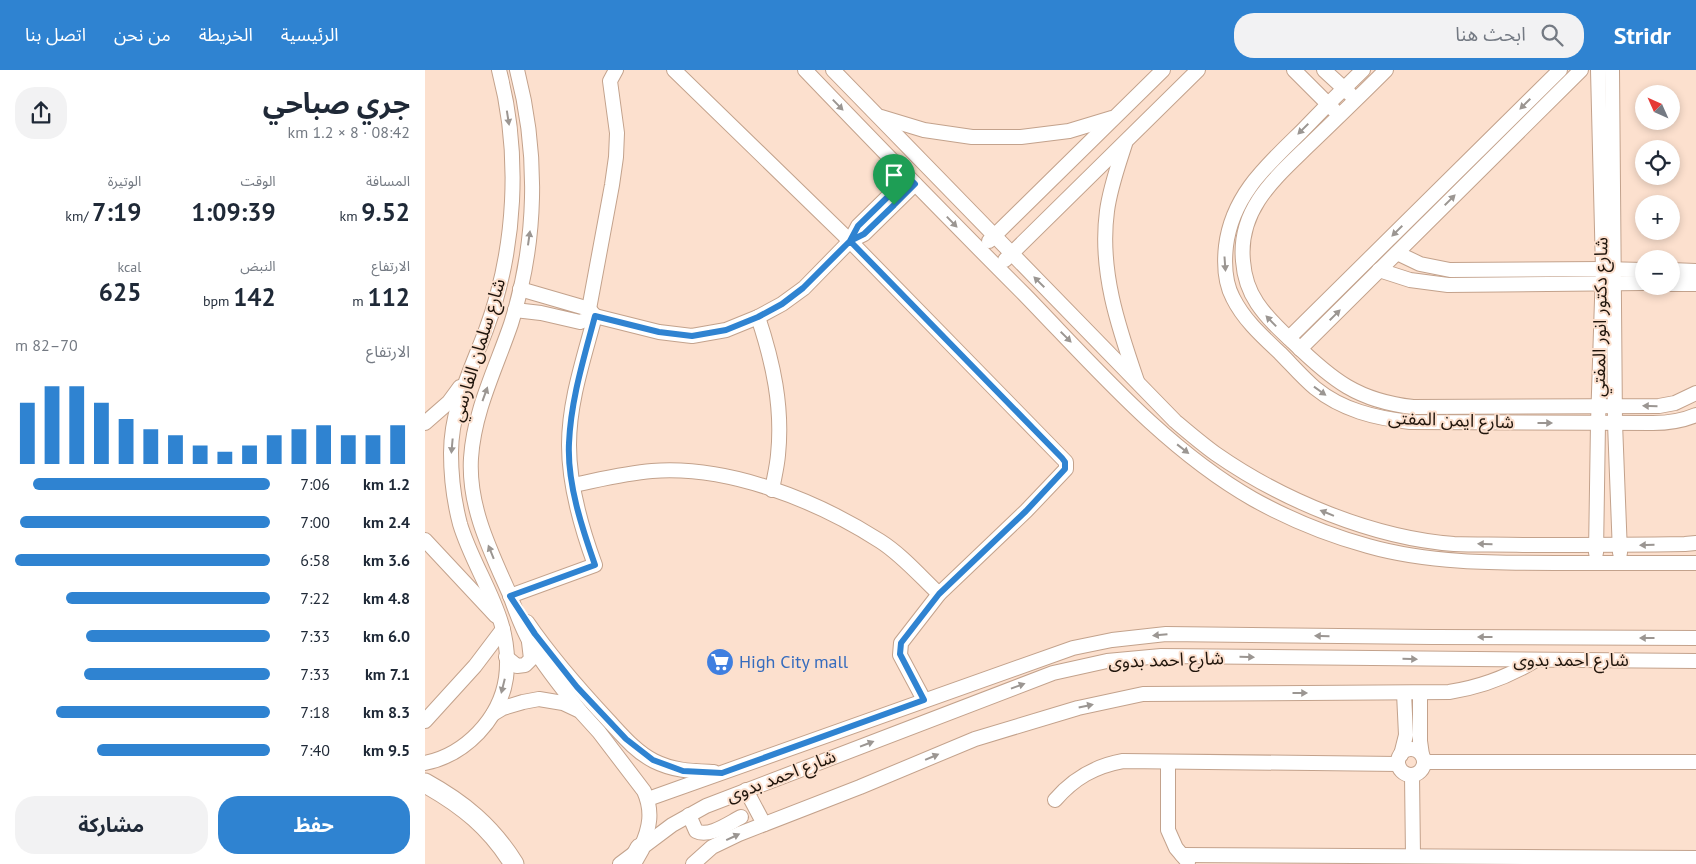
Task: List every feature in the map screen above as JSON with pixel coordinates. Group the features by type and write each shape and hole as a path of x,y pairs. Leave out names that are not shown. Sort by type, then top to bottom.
{"highway":[{"path":"425,783 454,800 485,825 514,864"},
{"path":"631,864 641,848"}],"street":[{"name":"شارع سلمان الفارسي","path":"425,763 454,752 476,736 493,714 501,697 506,678 506,657 502,625 461,524 453,488 451,451 456,414 466,379 487,329 501,278 510,226 513,172 510,130 499,70"},
{"name":"شارع سلمان الفارسي","path":"510,596 489,547 473,497 471,458 475,430 483,399 515,310 531,226 532,158 528,125 517,70"},
{"path":"510,596 595,565 580,518 573,485 569,444 574,397 592,312 613,185 617,133 610,81 616,70"},
{"path":"674,70 850,241 1065,462 1065,469 1026,511 939,594 901,643 900,650 904,662 924,700"},
{"path":"805,70 979,250 1140,412 1174,442 1236,488 1290,518 1354,542 1411,555 1479,562 1696,564"},
{"path":"833,70 1175,421 1215,454 1259,482 1330,514 1367,526 1405,536 1455,544 1619,545 1696,543"},
{"path":"979,250 1163,70"},
{"path":"997,267 1012,255 1198,70"},
{"path":"1294,70 1339,116"},
{"path":"1324,70 1356,100"},
{"name":"شارع ايمن المفتى","path":"1363,70 1266,166 1245,192 1235,210 1227,233 1224,257 1226,278 1232,297 1242,314 1315,388 1336,402 1360,413 1384,419 1410,422 1615,423 1670,422 1687,419 1696,415"},
{"name":"شارع ايمن المفتى","path":"1386,70 1279,174 1262,194 1249,216 1244,233 1242,252 1244,270 1256,302 1268,318 1337,381 1354,392 1373,400 1393,405 1413,408 1659,406 1675,403 1696,393"},
{"path":"1289,338 1560,70"},
{"path":"1300,349 1581,70"},
{"name":"شارع دكتور انور المفتي","path":"1598,70 1615,406 1620,563"},
{"name":"شارع دكتور انور المفتي","path":"1596,563 1598,406 1608,276 1612,70"},
{"path":"1549,81 1560,91"},
{"path":"878,116 924,130 972,137 1011,138 1069,131 1115,117"},
{"path":"1126,140 1107,211 1106,258 1110,290 1122,336 1138,384"},
{"path":"520,289 659,332 692,336 726,330 758,317 782,304 803,288 850,241 858,226 912,180"},
{"path":"1397,253 1420,264 1450,270 1608,276 1635,281"},
{"path":"1379,270 1410,280 1448,285 1608,276 1635,272"},
{"path":"1680,270 1696,271"},
{"path":"1680,284 1696,284"},
{"path":"515,310 541,313 580,322 592,312"},
{"path":"758,317 769,350 777,384 778,454 772,490"},
{"path":"425,423 449,402 466,379"},
{"path":"573,485 651,471 682,471 720,475 743,480 801,499 881,541 939,594"},
{"path":"425,540 502,625 475,666 425,721"},
{"path":"510,596 529,642 580,711 639,783 649,807 649,824 641,848"},
{"path":"510,596 535,634 577,687 639,751 653,760 683,771 722,773"},
{"name":"شارع احمد بدوى","path":"647,799 1073,648 1112,640 1166,634 1696,638"},
{"path":"506,657 517,666 525,665 531,659 529,642"},
{"name":"شارع احمد بدوى","path":"620,864 672,825 706,806 1053,673 1107,661 1161,656 1696,661"},
{"path":"693,864 712,847 739,834 860,787 975,739 1078,708 1143,694 1204,692 1449,692 1473,689 1495,682 1536,660"},
{"path":"1404,693 1407,735 1399,759 1401,770 1412,775 1420,772 1423,758 1420,741 1420,693"},
{"path":"493,714 503,708 539,699 563,703 580,711"},
{"path":"1399,759 1406,750 1413,749 1423,758 1696,762"},
{"path":"1055,800 1076,779 1102,766 1123,761 1399,759"},
{"path":"1167,762 1168,830 1171,840 1186,860 1296,855 1696,858"},
{"path":"1412,775 1413,856"},
{"path":"745,790 764,824"},
{"path":"689,815 697,832 702,834 741,817"},
{"path":"1278,864 1296,855"}],"place":[{"name":"High City mall","path":"720,662"}],"route":[{"path":"894,205 864,234 850,241 803,288 782,304 758,317 726,330 692,336 659,332 595,316 574,397 569,444 573,485 580,518 595,565 510,596 535,634 577,687 639,751 666,766 683,771 722,773 924,700 900,654 901,643 939,594 1026,511 1065,469 1064,460 850,241 858,226 908,177 915,184 894,205"}]}
